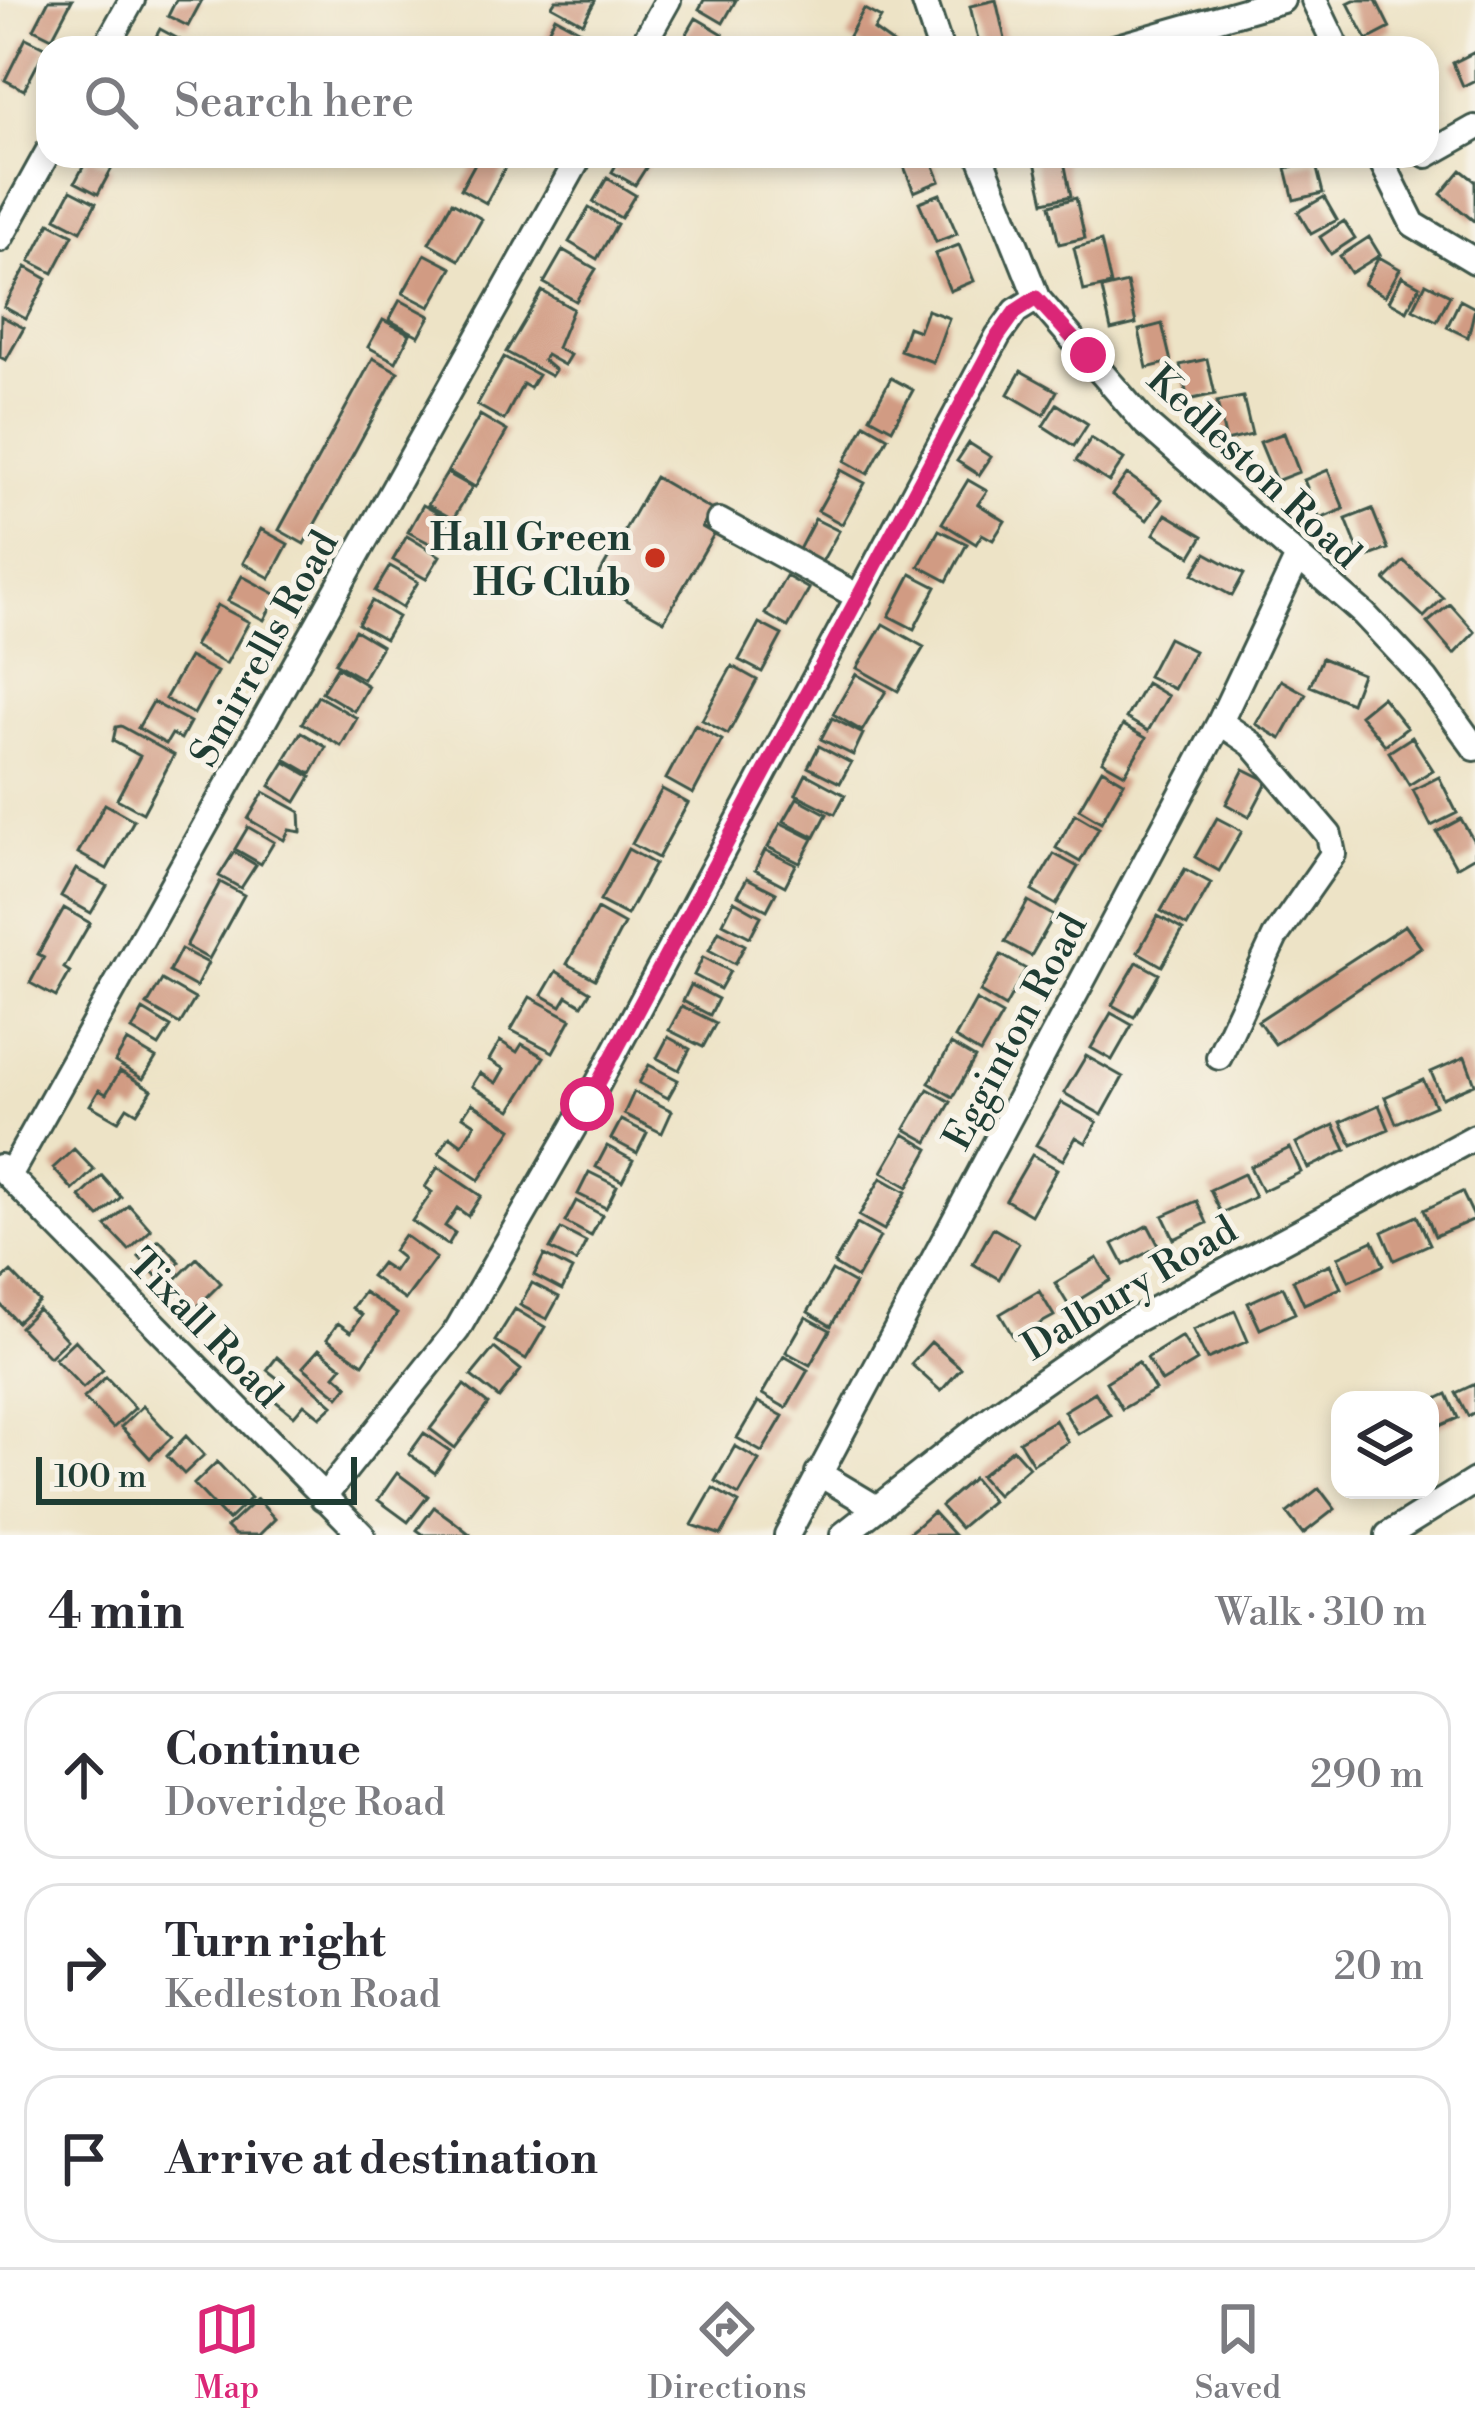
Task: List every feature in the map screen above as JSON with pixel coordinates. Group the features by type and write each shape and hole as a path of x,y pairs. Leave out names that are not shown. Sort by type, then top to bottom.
{"street":[{"path":"112,36 132,0"},
{"path":"648,36 668,0"},
{"path":"924,0 936,36"},
{"path":"1156,36 1282,0"},
{"path":"1314,0 1331,36"},
{"path":"1439,149 1475,128"},
{"path":"0,238 39,168"},
{"name":"Smirrells Road","path":"4,1171 573,168"},
{"name":"Kedleston Road","path":"985,168 1036,298 1145,423 1364,614 1426,680 1475,748"},
{"path":"1384,168 1413,224 1475,261"},
{"path":"322,1498 457,1330 587,1104 998,336 1016,311 1036,298"},
{"path":"719,521 859,597"},
{"name":"Egginton Road","path":"787,1535 1220,722 1298,557"},
{"path":"1219,1058 1275,937 1333,854 1329,835 1252,744 1220,722"},
{"name":"Dalbury Road","path":"843,1535 1113,1332 1475,1137"},
{"name":"Tixall Road","path":"4,1171 362,1535"},
{"path":"818,1473 875,1507"},
{"path":"1388,1535 1475,1481"}],"building":[{"path":"49,0 72,0 53,36 34,29"},
{"path":"176,0 202,0 188,26 168,16"},
{"path":"556,0 595,1 583,23 552,6"},
{"path":"704,0 736,0 723,23 699,9"},
{"path":"996,0 1004,36 977,36 970,6"},
{"path":"1376,0 1390,28 1365,36 1348,3"},
{"path":"864,9 881,18 874,30 882,36 849,36"},
{"path":"555,17 579,30 576,36 545,36"},
{"path":"696,18 723,34 722,36 686,36"},
{"path":"26,38 36,43 36,67 24,90 5,80"},
{"path":"1475,52 1475,80 1463,86 1453,63"},
{"path":"83,168 112,168 98,194 75,182"},
{"path":"472,168 505,168 486,203 461,189"},
{"path":"614,168 646,168 635,185 612,172"},
{"path":"905,168 935,168 940,181 914,192"},
{"path":"1036,168 1065,168 1071,196 1044,202"},
{"path":"1286,168 1317,168 1323,193 1294,200"},
{"path":"1461,170 1475,181 1475,222 1441,194"},
{"path":"607,178 635,195 621,218 593,202"},
{"path":"71,190 96,203 81,231 56,218"},
{"path":"940,194 957,234 936,242 919,202"},
{"path":"1324,197 1337,220 1311,234 1298,212"},
{"path":"1076,198 1085,238 1059,244 1050,205"},
{"path":"452,202 482,219 459,260 429,243"},
{"path":"589,208 617,224 597,259 569,242"},
{"path":"1344,221 1355,238 1331,254 1320,237"},
{"path":"50,223 73,235 53,273 30,261"},
{"path":"1369,237 1380,255 1351,273 1340,256"},
{"path":"1101,241 1111,285 1084,291 1074,248"},
{"path":"959,245 974,281 950,291 935,254"},
{"path":"563,250 596,269 576,301 544,283"},
{"path":"425,254 452,268 430,307 403,293"},
{"path":"1379,257 1400,269 1385,296 1364,284"},
{"path":"26,267 47,279 26,319 4,307"},
{"path":"1402,276 1420,286 1407,311 1389,301"},
{"path":"1127,283 1136,324 1111,330 1102,289"},
{"path":"1426,283 1450,295 1437,321 1413,309"},
{"path":"542,291 573,309 557,348 570,355 564,365 546,355 543,360 555,370 551,376 506,352"},
{"path":"400,300 430,316 419,336 389,320"},
{"path":"1460,300 1475,308 1468,337 1447,327"},
{"path":"927,310 949,318 933,362 900,350 908,327 919,331"},
{"path":"1,316 24,328 6,360 0,357"},
{"path":"383,320 410,334 396,362 368,347"},
{"path":"1162,324 1171,362 1147,368 1139,330"},
{"path":"504,357 538,375 530,388 523,384 504,420 477,405"},
{"path":"373,358 398,372 304,544 279,530"},
{"path":"1207,359 1215,394 1188,400 1180,365"},
{"path":"1021,371 1057,391 1044,415 1008,394"},
{"path":"891,378 913,390 892,429 870,417"},
{"path":"1243,397 1252,435 1226,441 1217,402"},
{"path":"1057,404 1088,424 1074,446 1043,426"},
{"path":"480,415 507,431 475,487 448,471"},
{"path":"865,424 888,437 868,474 845,461"},
{"path":"1284,433 1299,472 1276,481 1260,442"},
{"path":"1091,438 1124,459 1109,482 1076,461"},
{"path":"969,443 991,457 979,475 957,461"},
{"path":"841,470 865,483 842,524 818,511"},
{"path":"1328,470 1344,509 1320,519 1304,480"},
{"path":"447,473 472,487 453,519 428,505"},
{"path":"1127,474 1162,499 1147,520 1112,495"},
{"name":"Hall Green HG Club","path":"655,477 712,510 702,527 714,534 664,621 595,582"},
{"path":"968,480 987,491 978,504 1005,521 993,540 982,534 976,544 942,523"},
{"path":"423,505 450,520 435,546 408,532"},
{"path":"1372,509 1388,549 1362,559 1346,519"},
{"path":"1166,514 1203,536 1191,556 1154,534"},
{"path":"815,519 839,531 819,567 796,555"},
{"path":"261,529 288,544 270,578 243,563"},
{"path":"939,530 967,544 947,581 919,566"},
{"path":"407,536 440,556 426,579 393,560"},
{"path":"1206,553 1244,574 1232,596 1193,574"},
{"path":"1404,561 1443,598 1424,617 1385,580"},
{"path":"390,566 418,582 402,608 375,591"},
{"path":"911,574 936,587 914,629 889,616"},
{"path":"242,576 277,595 264,620 228,601"},
{"path":"786,576 809,589 788,627 765,614"},
{"path":"372,601 398,617 385,639 358,624"},
{"path":"1450,604 1475,632 1454,654 1427,623"},
{"path":"217,605 249,622 226,664 194,646"},
{"path":"759,623 782,635 762,672 739,660"},
{"path":"883,624 924,647 898,691 857,668"},
{"path":"355,630 382,646 363,679 335,663"},
{"path":"1168,638 1194,651 1174,689 1148,676"},
{"path":"189,657 217,672 194,714 165,699"},
{"path":"1322,658 1362,674 1351,703 1310,686"},
{"path":"732,666 757,680 728,734 702,720"},
{"path":"337,667 368,686 354,711 322,692"},
{"path":"856,674 886,691 862,731 833,714"},
{"path":"1281,680 1306,694 1281,739 1256,724"},
{"path":"1146,683 1168,696 1148,731 1126,718"},
{"path":"318,696 357,718 341,746 302,723"},
{"path":"1382,697 1407,728 1385,745 1360,715"},
{"path":"153,702 190,722 181,739 172,734 166,744 138,728"},
{"path":"832,718 863,734 853,755 821,739"},
{"path":"695,725 722,740 693,794 666,779"},
{"path":"1123,725 1146,738 1125,774 1102,761"},
{"path":"116,727 174,755 143,813 117,799 140,756 113,741"},
{"path":"301,732 326,747 311,774 285,759"},
{"path":"1412,737 1433,770 1409,785 1389,752"},
{"path":"819,746 851,763 840,783 808,767"},
{"path":"285,762 311,777 296,802 270,786"},
{"path":"1102,769 1124,782 1101,822 1079,809"},
{"path":"1244,769 1268,781 1249,817 1226,804"},
{"path":"806,774 845,795 835,814 796,794"},
{"path":"1439,777 1457,813 1431,826 1413,790"},
{"path":"662,789 688,803 658,858 632,844"},
{"path":"264,792 300,812 301,832 289,830 284,840 248,819"},
{"path":"797,798 827,814 815,837 784,821"},
{"path":"105,804 134,820 107,869 78,853"},
{"path":"1075,814 1099,828 1080,862 1056,848"},
{"path":"1217,818 1242,831 1219,871 1195,857"},
{"path":"1461,819 1475,843 1475,856 1456,867 1437,832"},
{"path":"781,823 813,839 800,863 768,847"},
{"path":"248,827 274,842 261,864 235,849"},
{"path":"628,849 655,864 627,915 600,901"},
{"path":"765,850 796,865 785,886 755,870"},
{"path":"234,852 256,865 241,888 219,876"},
{"path":"1054,854 1078,867 1056,905 1032,891"},
{"path":"76,869 107,886 91,913 61,896"},
{"path":"1185,869 1211,883 1187,926 1161,911"},
{"path":"747,878 776,893 767,910 738,895"},
{"path":"220,882 244,895 209,959 186,946"},
{"path":"734,901 761,916 750,937 723,923"},
{"path":"1028,901 1054,916 1031,956 1005,942"},
{"path":"64,908 90,923 64,968 70,972 56,997 30,983 44,957 38,954"},
{"path":"597,909 624,924 595,979 567,964"},
{"path":"1158,916 1183,930 1162,966 1138,952"},
{"path":"1405,925 1421,947 1275,1044 1258,1021"},
{"path":"719,931 745,945 735,964 709,950"},
{"path":"181,949 208,963 196,987 169,972"},
{"path":"1001,955 1026,969 1005,1007 980,992"},
{"path":"703,957 730,971 720,989 694,975"},
{"path":"1137,962 1159,974 1134,1017 1112,1005"},
{"path":"556,971 590,992 582,1005 567,996 561,1006 542,995"},
{"path":"162,980 195,999 180,1024 147,1005"},
{"path":"691,985 718,999 710,1015 683,1001"},
{"path":"530,997 571,1019 553,1052 511,1030"},
{"path":"976,1000 1002,1015 980,1053 955,1038"},
{"path":"682,1006 716,1023 703,1047 669,1030"},
{"path":"143,1010 171,1027 159,1046 132,1030"},
{"path":"1111,1013 1132,1025 1112,1060 1091,1048"},
{"path":"668,1037 690,1049 679,1070 657,1058"},
{"path":"127,1041 156,1058 143,1079 115,1062"},
{"path":"500,1041 517,1052 522,1044 544,1057 511,1110 472,1086 480,1073 496,1083 504,1069 489,1060"},
{"path":"951,1044 975,1058 953,1097 929,1083"},
{"path":"1086,1056 1123,1077 1102,1115 1064,1093"},
{"path":"1465,1057 1475,1084 1442,1098 1431,1072"},
{"path":"649,1065 678,1080 668,1098 639,1083"},
{"path":"120,1071 152,1090 137,1113 127,1107 118,1121 90,1105 99,1090 106,1094"},
{"path":"1423,1080 1435,1106 1396,1123 1385,1097"},
{"path":"928,1089 951,1102 928,1142 905,1129"},
{"path":"634,1092 672,1111 662,1133 624,1114"},
{"path":"1061,1102 1097,1122 1086,1143 1076,1137 1063,1160 1036,1145"},
{"path":"472,1103 512,1129 479,1180 439,1153 450,1136 462,1145 475,1124 463,1116"},
{"path":"1379,1105 1389,1129 1352,1145 1341,1122"},
{"path":"621,1120 647,1133 637,1153 611,1139"},
{"path":"1334,1125 1346,1150 1308,1168 1296,1143"},
{"path":"904,1134 929,1149 908,1187 882,1172"},
{"path":"607,1146 633,1160 622,1181 596,1167"},
{"path":"1290,1148 1301,1172 1262,1191 1250,1167"},
{"path":"74,1149 94,1170 73,1190 53,1168"},
{"path":"1032,1155 1057,1169 1031,1215 1006,1200"},
{"path":"438,1167 481,1196 468,1216 457,1208 445,1226 455,1233 448,1245 412,1221 432,1192 425,1187"},
{"path":"589,1172 617,1186 606,1208 578,1194"},
{"path":"1244,1174 1255,1197 1221,1213 1210,1190"},
{"path":"102,1176 121,1197 99,1217 80,1197"},
{"path":"881,1178 906,1192 884,1230 859,1216"},
{"path":"1462,1192 1475,1219 1435,1236 1424,1210"},
{"path":"576,1201 602,1215 591,1236 565,1222"},
{"path":"1197,1201 1207,1223 1174,1239 1163,1216"},
{"path":"129,1205 151,1230 129,1250 106,1226"},
{"path":"1417,1216 1430,1244 1394,1260 1382,1232"},
{"path":"857,1224 880,1237 857,1278 834,1264"},
{"path":"1148,1225 1159,1246 1124,1265 1113,1244"},
{"path":"993,1228 1019,1243 999,1279 973,1264"},
{"path":"561,1229 586,1242 576,1262 550,1249"},
{"path":"404,1235 436,1258 405,1300 371,1276 381,1263 393,1271 402,1258 393,1251"},
{"path":"159,1240 180,1262 160,1280 139,1257"},
{"path":"1373,1241 1384,1265 1349,1281 1338,1257"},
{"path":"544,1255 572,1270 562,1290 534,1275"},
{"path":"197,1258 221,1283 195,1309 170,1285"},
{"path":"1097,1258 1111,1280 1069,1306 1055,1283"},
{"path":"1330,1264 1341,1288 1304,1304 1293,1280"},
{"path":"832,1271 855,1284 831,1326 808,1312"},
{"path":"11,1272 39,1301 17,1322 0,1304 0,1282"},
{"path":"532,1283 559,1297 547,1319 520,1305"},
{"path":"1283,1287 1295,1313 1260,1329 1248,1303"},
{"path":"1039,1291 1054,1316 1014,1338 1000,1314"},
{"path":"364,1292 397,1314 363,1364 327,1339 338,1323 351,1332 362,1315 352,1308"},
{"path":"38,1309 67,1340 49,1357 20,1327"},
{"path":"515,1309 545,1327 526,1359 495,1341"},
{"path":"1235,1311 1248,1341 1207,1359 1193,1330"},
{"path":"806,1317 830,1330 810,1365 786,1352"},
{"path":"1182,1336 1197,1361 1162,1382 1147,1358"},
{"path":"75,1340 103,1370 83,1388 55,1359"},
{"path":"931,1342 961,1368 941,1391 911,1364"},
{"path":"494,1348 521,1370 499,1398 471,1376"},
{"path":"319,1349 342,1367 335,1375 348,1386 339,1397 303,1367"},
{"path":"784,1356 808,1370 786,1408 762,1394"},
{"path":"277,1357 333,1405 320,1417 304,1404 294,1416 274,1400 286,1385 267,1370"},
{"path":"1138,1362 1155,1390 1122,1409 1106,1382"},
{"path":"106,1377 135,1408 113,1428 84,1398"},
{"path":"1475,1384 1475,1412 1468,1416 1456,1393"},
{"path":"464,1385 488,1404 455,1448 430,1429"},
{"path":"1095,1392 1110,1415 1078,1434 1064,1411"},
{"path":"1447,1394 1458,1418 1439,1426 1439,1398"},
{"path":"758,1402 783,1416 762,1452 737,1438"},
{"path":"143,1406 172,1437 150,1458 121,1427"},
{"path":"1055,1420 1068,1442 1033,1464 1019,1441"},
{"path":"424,1433 450,1451 435,1473 409,1454"},
{"path":"186,1436 204,1455 184,1474 167,1456"},
{"path":"735,1446 759,1460 739,1495 715,1481"},
{"path":"1013,1449 1029,1467 997,1495 980,1476"},
{"path":"217,1462 251,1498 228,1520 194,1484"},
{"path":"397,1473 428,1496 408,1522 378,1500"},
{"path":"973,1478 992,1501 960,1528 941,1506"},
{"path":"713,1488 739,1503 721,1535 692,1525"},
{"path":"1319,1488 1335,1509 1303,1534 1287,1513"},
{"path":"257,1499 275,1519 259,1535 235,1535 227,1527"},
{"path":"434,1507 471,1535 424,1535 417,1530"},
{"path":"933,1512 954,1535 906,1535 916,1527"}],"place":[{"name":"Hall Green HG Club","path":"655,558"}],"route":[{"path":"587,1104 998,336 1016,311 1036,298 1088,355"}]}
